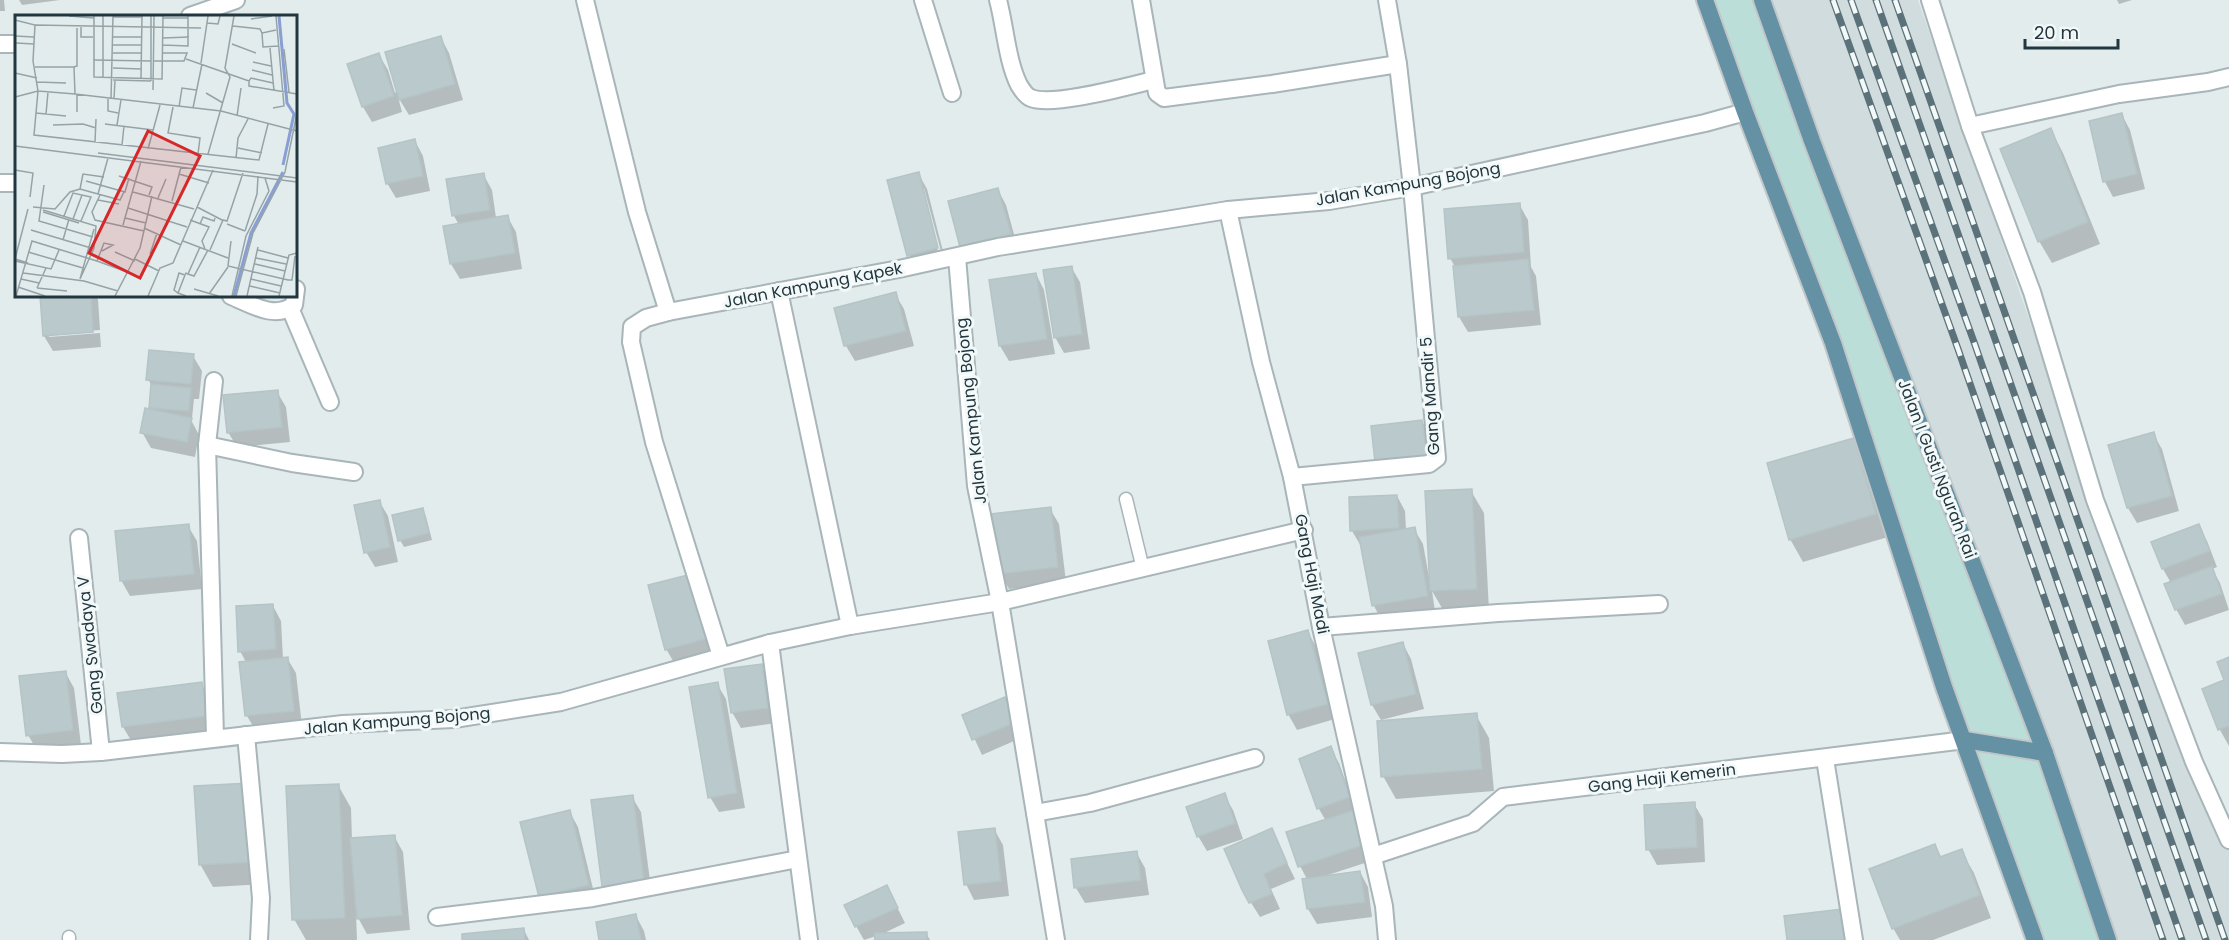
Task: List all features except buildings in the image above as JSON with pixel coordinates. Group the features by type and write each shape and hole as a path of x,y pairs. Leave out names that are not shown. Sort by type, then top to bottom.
{"main road":[{"path":"1705,0 1833,343 1944,687 1965,740 2035,940"},
{"name":"Jalan I Gusti Ngurah Rai","path":"1762,0 1812,141 2045,753 2108,940"},
{"path":"1965,740 2045,753"}],"street":[{"path":"193,15 236,0"},
{"path":"585,0 640,223 668,312"},
{"path":"923,0 952,93"},
{"path":"998,0 1019,86 1032,99 1063,99 1154,80"},
{"path":"1141,0 1157,93 1164,98 1398,64"},
{"path":"1387,0 1398,64 1412,187"},
{"path":"1930,0 1970,126 2032,292 2095,500 2194,762 2229,840"},
{"path":"1970,126 2119,94 2229,77"},
{"name":"Jalan Kampung Bojong","path":"0,751 62,754 101,752 343,724 454,719 561,702 770,643 850,626 1000,602 976,486 957,257 998,247 1228,210 1329,201 1412,187 1705,123 1745,112"},
{"name":"Gang Mandir 5","path":"1292,477 1429,464 1437,458 1412,187"},
{"name":"Gang Haji Madi","path":"1228,210 1261,362 1304,530 1321,627 1384,906 1387,940"},
{"name":"Jalan Kampung Kapek","path":"721,656 654,442 631,342 633,327 638,322 668,312 957,257"},
{"path":"779,291 850,626"},
{"path":"234,297 269,311 283,312 294,305 296,297"},
{"path":"290,308 330,402"},
{"path":"214,381 207,445 215,737"},
{"path":"207,445 292,463 354,472"},
{"path":"1056,940 1000,602 1304,530"},
{"name":"Gang Swadaya V","path":"79,538 101,752"},
{"path":"1321,627 1498,613 1659,604"},
{"path":"770,643 809,940"},
{"path":"246,735 261,898 259,940"},
{"name":"Gang Haji Kemerin","path":"1373,856 1473,822 1503,797 1965,740"},
{"path":"1035,813 1090,803 1255,758"},
{"path":"1825,759 1854,940"},
{"path":"437,917 593,898 798,859"}],"lane":[{"path":"1126,499 1143,569"}],"shaded area":[{"path":"1762,0 1918,0 2058,402 2229,834 2229,940 2108,940"}],"green space":[{"path":"1705,0 1762,0 2108,940 2035,940"}],"railway":[{"path":"1833,0 1958,349 2163,940"},
{"path":"1851,0 1974,342 2182,940"},
{"path":"1876,0 2206,940"},
{"path":"1895,0 2225,940"}]}
